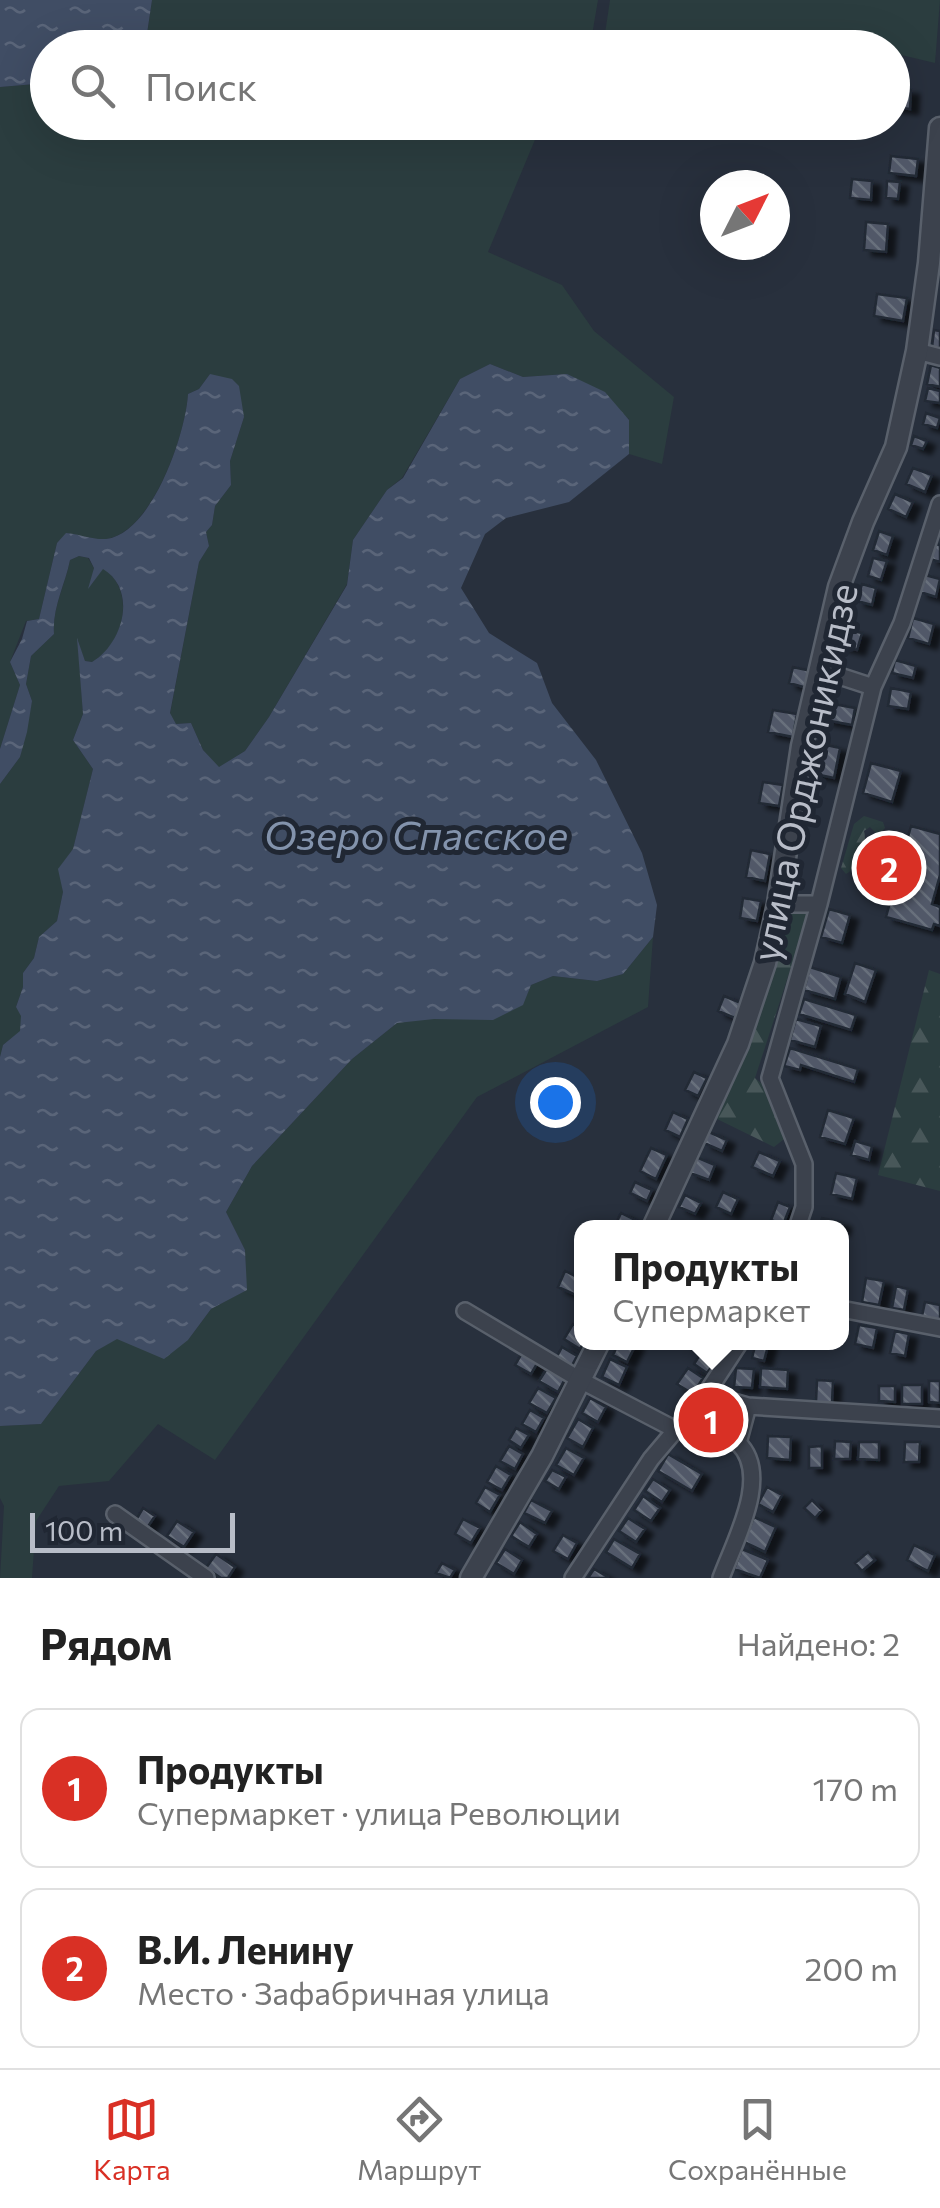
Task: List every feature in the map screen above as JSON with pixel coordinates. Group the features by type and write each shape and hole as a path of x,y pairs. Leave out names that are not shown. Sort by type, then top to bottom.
{"street":[{"name":"улица Орджоникидзе","path":"657,1220 738,1044 765,963 802,746 839,587 862,522 896,447 929,263 940,128"},
{"path":"916,351 940,357"},
{"path":"800,1220 804,1164 770,1078 873,688 902,623 940,504"},
{"path":"821,670 873,688"},
{"path":"778,904 818,904"},
{"path":"465,1311 582,1381 676,1430 738,1443 747,1452 754,1490 721,1578"},
{"path":"849,1311 940,1328"},
{"path":"470,1578 542,1456 596,1350"},
{"path":"573,1578 651,1459 706,1394 735,1350"},
{"path":"706,1394 748,1406 940,1418"},
{"path":"738,1443 748,1406"},
{"path":"115,1514 206,1578"}],"green space":[{"path":"152,0 598,0 593,30 148,30"},
{"path":"610,0 940,0 935,63 910,57 910,30 606,30"},
{"path":"30,84 30,140 535,140 488,252 562,285 594,331 674,397 662,464 629,454 629,419 567,374 523,377 490,364 460,379 402,478 387,490 353,540 347,584 269,717 245,751 218,768 203,750 191,723 176,724 170,714 199,562 209,546 206,532 212,525 215,506 231,485 230,461 244,417 210,374 199,389 188,394 181,432 164,479 138,519 123,533 106,539 67,533 57,543 39,619 26,621 10,662 20,685 0,749 0,87"},
{"path":"88,558 94,568 91,585 103,568 114,578 123,603 122,617 112,643 92,662 85,661 78,644 83,714 73,740 93,769 73,849 59,869 63,892 57,921 39,937 34,958 23,973 16,1007 22,1016 20,1032 3,1045 0,1057 0,784 20,757 32,701 26,684 31,656 54,634 70,560"},
{"path":"864,816 883,822 885,828 878,835 870,827 864,831 861,855 846,874 841,868 854,824"},
{"path":"809,912 755,1078 767,1088 788,1136 774,1147 715,1118 743,1055 785,914"},
{"path":"653,937 648,1007 477,1097 215,1460 158,1424 109,1481 59,1486 36,1521 32,1578 0,1578 4,1506 0,1498 0,1426 41,1424 96,1351 117,1338 188,1340 211,1309 246,1290 245,1250 226,1212 252,1166 352,1059 397,1023 522,1005 531,985 553,976 597,981 623,974"},
{"path":"929,970 940,974 940,1191 878,1175"}],"water":[{"path":"0,0 152,0 148,30 30,30 30,84 0,87"},
{"name":"Озеро Спасское","path":"490,364 523,377 567,374 605,392 629,420 629,454 569,502 506,518 485,534 461,588 489,633 537,663 552,703 596,760 642,853 657,905 653,937 623,974 597,981 553,976 531,985 523,1005 493,1020 397,1023 352,1059 252,1166 226,1212 245,1250 247,1290 211,1309 188,1340 164,1359 117,1339 96,1351 41,1424 0,1426 0,1057 3,1045 20,1031 21,1016 16,1007 23,973 34,958 39,937 57,921 63,892 58,869 73,849 93,769 73,740 83,714 77,638 85,661 92,662 103,654 118,630 123,603 114,578 103,569 88,589 94,568 89,558 79,556 70,560 54,634 31,656 26,684 32,701 20,757 0,784 0,749 20,685 10,662 27,621 39,619 57,543 66,533 106,539 123,533 138,520 164,479 181,432 188,394 199,389 210,374 232,379 239,386 244,417 230,461 231,485 215,506 212,525 206,532 209,546 199,562 170,713 176,724 191,723 203,750 219,767 245,751 269,717 347,585 353,540 387,490 403,478 460,379"}],"building":[{"path":"891,156 918,159 916,176 889,173"},
{"path":"852,179 872,181 871,200 850,198"},
{"path":"887,181 900,182 898,199 886,198"},
{"path":"866,222 888,224 886,252 864,250"},
{"path":"877,294 907,298 903,321 874,316"},
{"path":"934,330 940,331 940,348 932,347"},
{"path":"931,365 940,368 940,387 927,384"},
{"path":"928,388 940,391 940,403 925,401"},
{"path":"926,413 940,418 937,428 923,424"},
{"path":"914,436 927,441 923,449 911,445"},
{"path":"913,468 932,475 925,492 906,484"},
{"path":"895,494 913,502 906,517 888,509"},
{"path":"879,531 893,536 887,555 873,550"},
{"path":"935,544 940,545 940,562 930,559"},
{"path":"873,558 887,561 881,580 868,576"},
{"path":"925,575 940,579 936,597 920,592"},
{"path":"862,584 876,588 872,605 857,601"},
{"path":"913,618 934,624 929,644 908,638"},
{"path":"845,629 862,633 857,650 841,646"},
{"path":"895,660 916,666 913,678 892,673"},
{"path":"793,667 811,671 807,688 789,683"},
{"path":"891,688 911,692 908,709 888,706"},
{"path":"828,703 855,708 852,725 825,720"},
{"path":"773,710 797,714 793,737 768,732"},
{"path":"817,743 840,748 834,778 810,773"},
{"path":"871,763 901,771 892,802 863,793"},
{"path":"763,782 783,785 779,806 759,803"},
{"path":"911,826 940,834 940,875 932,904 940,907 940,926 934,924 932,930 886,917"},
{"path":"751,850 770,854 765,881 746,877"},
{"path":"743,898 761,901 757,921 740,918"},
{"path":"829,909 850,915 842,943 821,937"},
{"path":"855,963 876,970 865,1002 845,994"},
{"path":"810,967 841,977 835,999 804,990"},
{"path":"724,996 741,1003 735,1018 718,1011"},
{"path":"804,999 856,1015 851,1030 799,1014"},
{"path":"796,1019 821,1026 815,1047 790,1040"},
{"path":"790,1048 858,1069 854,1082 801,1065 800,1070 784,1066"},
{"path":"694,1072 707,1078 698,1096 685,1090"},
{"path":"828,1110 854,1118 845,1144 820,1137"},
{"path":"673,1112 688,1119 680,1137 665,1130"},
{"path":"709,1132 727,1140 722,1151 704,1143"},
{"path":"855,1141 872,1146 869,1160 851,1155"},
{"path":"651,1148 667,1155 656,1179 640,1171"},
{"path":"759,1152 780,1161 773,1176 752,1167"},
{"path":"696,1157 715,1165 709,1180 690,1173"},
{"path":"836,1173 857,1178 852,1199 831,1194"},
{"path":"635,1182 652,1190 647,1201 630,1193"},
{"path":"723,1192 738,1199 731,1214 716,1207"},
{"path":"685,1195 701,1203 695,1214 679,1207"},
{"path":"778,1202 790,1207 785,1220 771,1220"},
{"path":"565,1271 574,1276 574,1294 558,1287"},
{"path":"866,1278 884,1281 879,1305 862,1302"},
{"path":"896,1286 908,1289 904,1310 892,1308"},
{"path":"925,1302 940,1305 940,1320 922,1316"},
{"path":"573,1324 574,1325 574,1345 564,1339"},
{"path":"859,1325 877,1328 873,1348 855,1344"},
{"path":"895,1331 909,1334 905,1356 890,1353"},
{"path":"562,1347 577,1356 569,1371 554,1362"},
{"path":"615,1350 633,1350 627,1362 613,1355"},
{"path":"703,1350 717,1359 707,1373 694,1364"},
{"path":"754,1350 767,1350 764,1361 752,1358"},
{"path":"522,1353 538,1362 531,1374 515,1365"},
{"path":"610,1359 627,1367 619,1385 602,1377"},
{"path":"548,1367 566,1377 558,1392 539,1381"},
{"path":"688,1368 703,1378 693,1394 677,1384"},
{"path":"736,1368 754,1369 752,1388 734,1387"},
{"path":"761,1368 788,1370 787,1389 760,1387"},
{"path":"817,1380 833,1381 832,1403 816,1402"},
{"path":"929,1381 940,1381 940,1403 929,1402"},
{"path":"902,1385 922,1385 922,1404 902,1404"},
{"path":"879,1386 895,1386 895,1402 879,1401"},
{"path":"538,1388 556,1398 547,1413 529,1403"},
{"path":"590,1398 606,1407 598,1422 582,1413"},
{"path":"709,1408 734,1415 729,1436 704,1429"},
{"path":"530,1410 544,1418 536,1432 522,1424"},
{"path":"578,1419 593,1428 583,1447 567,1438"},
{"path":"516,1428 529,1435 521,1448 509,1440"},
{"path":"768,1436 791,1437 790,1460 767,1458"},
{"path":"835,1441 851,1442 850,1459 834,1459"},
{"path":"859,1442 879,1442 879,1460 858,1459"},
{"path":"905,1442 920,1442 919,1462 904,1462"},
{"path":"509,1446 523,1454 515,1469 500,1461"},
{"path":"822,1446 822,1468 809,1468 809,1447"},
{"path":"566,1448 584,1458 574,1475 556,1465"},
{"path":"668,1454 702,1474 692,1491 658,1471"},
{"path":"496,1466 511,1475 502,1490 487,1482"},
{"path":"552,1470 566,1477 559,1489 545,1481"},
{"path":"653,1479 670,1490 662,1502 645,1491"},
{"path":"485,1487 500,1495 490,1512 476,1503"},
{"path":"767,1487 782,1495 773,1512 758,1504"},
{"path":"643,1496 660,1508 651,1521 634,1510"},
{"path":"531,1500 552,1511 545,1523 524,1513"},
{"path":"812,1500 822,1510 815,1518 804,1508"},
{"path":"143,1508 155,1516 147,1528 136,1520"},
{"path":"754,1517 776,1527 765,1552 744,1542"},
{"path":"628,1518 645,1529 636,1542 619,1531"},
{"path":"463,1519 480,1528 471,1543 455,1534"},
{"path":"177,1521 194,1532 184,1547 167,1536"},
{"path":"520,1522 537,1534 529,1547 511,1536"},
{"path":"563,1535 577,1543 568,1559 553,1551"},
{"path":"614,1539 640,1554 632,1568 606,1552"},
{"path":"914,1545 935,1555 928,1571 907,1560"},
{"path":"505,1549 522,1560 514,1574 496,1563"},
{"path":"742,1549 768,1560 760,1578 734,1569"},
{"path":"868,1552 875,1560 862,1571 855,1563"},
{"path":"216,1554 235,1567 228,1578 206,1568"},
{"path":"442,1563 455,1570 450,1578 436,1573"},
{"path":"594,1569 608,1577 608,1578 588,1578"}],"place":[{"name":"В.И. Ленину","path":"889,868"},
{"name":"Продукты","path":"711,1420"}]}
